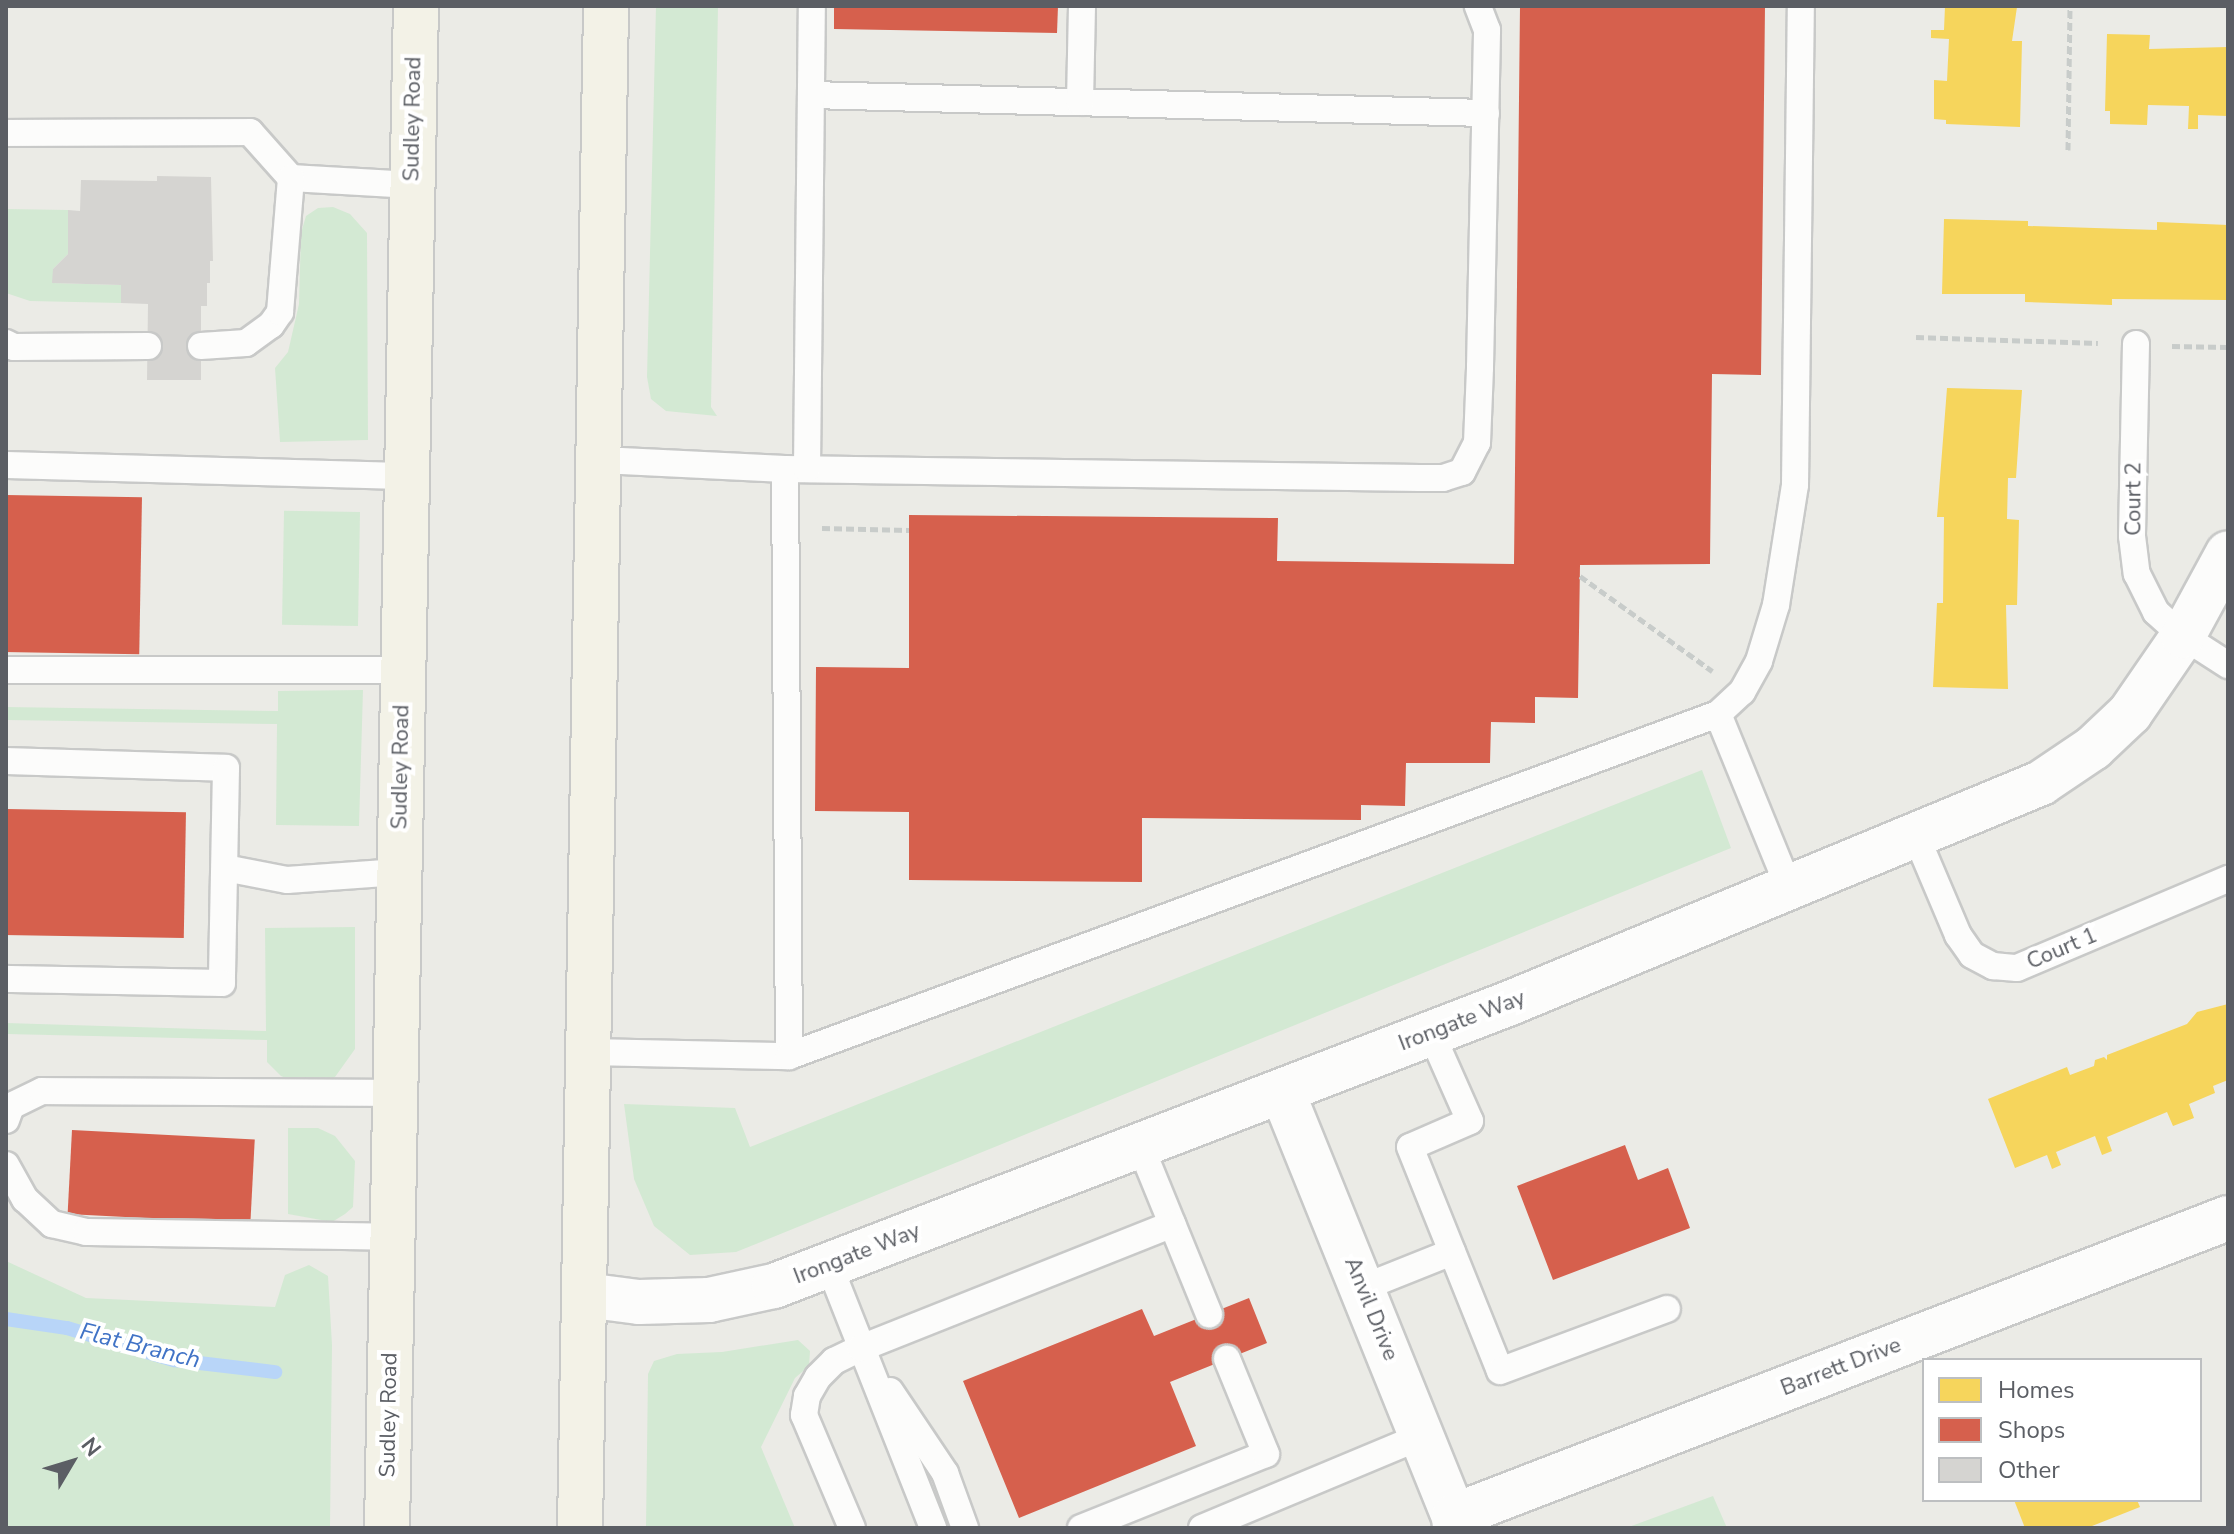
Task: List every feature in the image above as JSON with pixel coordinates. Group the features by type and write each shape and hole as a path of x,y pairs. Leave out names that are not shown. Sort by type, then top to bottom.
{"main road":[{"name":"Sudley Road","path":"387,1528 416,6"},
{"path":"580,1528 601,460 606,6"}],"street":[{"name":"Irongate Way","path":"585,1295 639,1302 709,1300 774,1286 1431,1033 2041,783 2093,748 2130,713 2183,636 2228,553"},
{"name":"Anvil Drive","path":"1282,1091 1455,1522"},
{"name":"Barrett Drive","path":"1455,1522 2228,1218"}],"lane":[{"path":"789,1056 785,528 796,469 812,6"},
{"path":"1080,102 1082,6"},
{"path":"601,460 796,469 1431,478 1462,472 1477,443 1487,30 1478,6"},
{"path":"590,1052 789,1056 1718,714 1742,692 1759,661 1776,605 1795,485 1801,6"},
{"path":"811,95 1486,113"},
{"path":"6,133 250,132 291,178 412,185"},
{"path":"201,346 246,343 271,325 280,312 291,178"},
{"path":"6,343 14,347 148,346"},
{"name":"Court 2","path":"2136,344 2132,536 2137,574 2156,612 2183,636"},
{"path":"6,465 407,476"},
{"path":"2183,636 2228,665"},
{"path":"6,670 403,670"},
{"path":"1718,714 1789,888"},
{"path":"6,761 226,768 222,983 6,979"},
{"name":"Court 1","path":"1916,836 1958,935 1972,955 1993,966 2017,968 2228,879"},
{"path":"225,868 287,880 399,872"},
{"path":"1431,1033 1470,1121 1410,1147 1500,1371 1667,1309"},
{"path":"6,1120 11,1106 42,1091 395,1093"},
{"path":"1140,1145 1209,1314"},
{"path":"6,1165 25,1199 52,1224 86,1232 393,1237"},
{"path":"852,1528 804,1415 807,1396 818,1377 834,1361 1172,1224"},
{"path":"1362,1288 1452,1252"},
{"path":"829,1265 933,1528"},
{"path":"861,1348 945,1473 965,1528"},
{"path":"1081,1528 1266,1454 1227,1359"},
{"path":"1202,1528 1422,1436"}],"path":[{"path":"2068,150 2070,6"},
{"path":"1916,337 2228,347"},
{"path":"785,528 909,530"},
{"path":"1580,576 1742,692"}],"green space":[{"path":"656,6 718,6 711,407 717,416 666,411 651,399 647,377"},
{"path":"333,207 350,214 367,233 368,440 280,442 275,368 288,352 299,304 301,233 306,216 318,208"},
{"path":"6,209 68,210 68,254 53,269 53,283 121,285 121,303 30,301 6,293"},
{"path":"284,511 360,512 358,626 282,625"},
{"path":"363,690 359,826 276,825 277,724 6,720 6,707 278,711 278,691"},
{"path":"1702,770 1731,848 736,1252 690,1255 654,1226 634,1179 624,1104 735,1108 750,1147"},
{"path":"355,927 355,1049 335,1077 317,1084 300,1084 281,1076 267,1062 267,1040 6,1034 6,1023 266,1031 265,928"},
{"path":"288,1128 318,1128 335,1136 355,1161 353,1207 332,1222 288,1214"},
{"path":"6,1261 86,1298 275,1307 285,1275 309,1265 328,1276 332,1345 330,1528 6,1528"},
{"path":"798,1340 810,1351 809,1366 795,1378 761,1447 795,1528 646,1528 648,1374 654,1361 677,1354 722,1352"},
{"path":"1713,1496 1727,1528 1626,1528"}],"building: Homes":[{"path":"1945,6 2017,7 2012,41 2022,41 2020,127 1946,124 1946,120 1934,119 1934,80 1947,81 1949,39 1931,38 1931,30 1944,30"},
{"path":"2107,34 2150,35 2149,49 2228,47 2228,116 2198,115 2198,129 2188,129 2189,106 2148,105 2147,125 2110,124 2110,111 2105,111"},
{"path":"1944,219 2028,221 2028,226 2157,230 2157,222 2228,225 2228,300 2112,299 2112,305 2025,302 2025,294 1942,294"},
{"path":"1947,388 2022,390 2016,478 2008,478 2007,519 2019,520 2017,605 2006,605 2008,689 1933,687 1937,603 1943,603 1944,517 1937,517"},
{"path":"2228,1004 2228,1080 2213,1086 2215,1093 2189,1104 2194,1118 2173,1126 2167,1112 2107,1137 2112,1151 2102,1155 2095,1136 2056,1152 2061,1165 2052,1169 2047,1155 2015,1168 1988,1099 2067,1067 2070,1075 2094,1066 2095,1060 2104,1057 2107,1060 2107,1055 2187,1024 2197,1012"},
{"path":"2015,1502 2138,1502 2140,1507 2087,1528 2025,1528"}],"building: Shops":[{"path":"834,6 1058,6 1057,33 834,29"},
{"path":"1520,6 1765,6 1761,375 1712,374 1710,564 1580,565 1578,698 1535,697 1535,723 1491,722 1490,763 1406,763 1405,806 1361,805 1361,820 1142,818 1142,882 909,880 909,812 815,811 816,667 909,668 909,515 1278,518 1277,561 1514,564"},
{"path":"6,495 142,497 139,654 6,652"},
{"path":"6,809 186,812 184,938 6,935"},
{"path":"72,1130 255,1140 250,1223 68,1214"},
{"path":"1625,1145 1638,1180 1668,1168 1690,1228 1553,1280 1517,1186"},
{"path":"1249,1298 1267,1343 1170,1382 1196,1446 1019,1518 963,1381 1142,1309 1154,1336"}],"building: Other":[{"path":"157,176 211,177 213,261 210,261 210,283 207,283 207,306 201,306 201,380 147,380 148,304 121,303 121,285 52,283 53,269 68,254 68,210 80,211 81,180 157,181"}],"waterway":[{"name":"Flat Branch","path":"6,1319 67,1328 174,1360 275,1372"}]}
